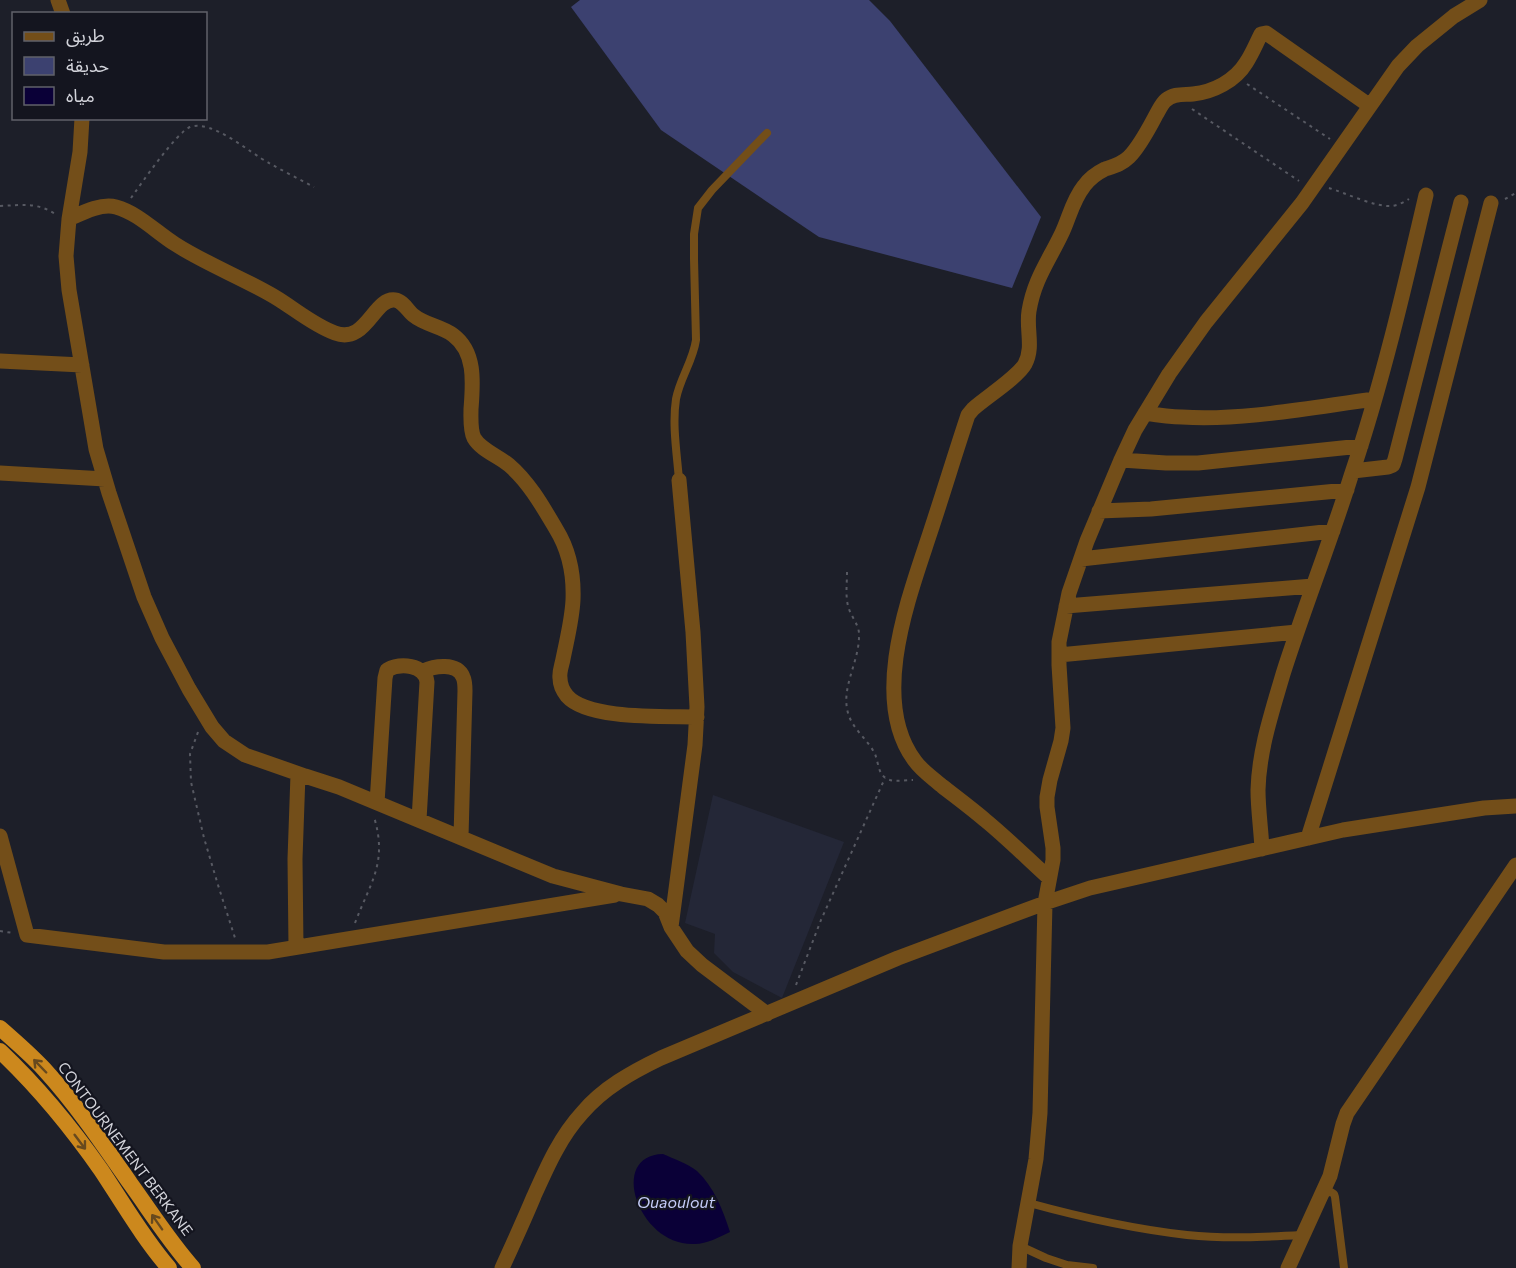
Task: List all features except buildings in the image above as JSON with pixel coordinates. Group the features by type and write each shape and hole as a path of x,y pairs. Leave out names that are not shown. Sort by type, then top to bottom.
{"highway":[{"name":"CONTOURNEMENT BERKANE","path":"0,1028 44,1070 64,1094 110,1154 176,1249 193,1268"},
{"path":"0,1051 26,1076 68,1125 169,1268"}],"street":[{"path":"1019,1268 1020,1246 1036,1159 1040,1113 1045,903 1053,860 1047,797 1063,728 1059,642 1066,606 1081,559 1135,430 1169,375 1206,322 1302,203 1398,66 1417,46 1454,16 1480,0"},
{"path":"1049,878 987,821 916,764 896,717 894,693 898,647 905,611 968,416 973,409 1025,364 1030,349 1028,320 1035,285 1062,234 1076,197 1084,186 1099,173 1119,164 1134,152 1167,99 1214,89 1224,84 1247,62 1261,34 1266,33 1370,106"},
{"path":"82,120 80,152 68,223 66,256 69,290 96,449 144,597 189,689 224,741 245,755 339,787 553,876 648,899 665,912 671,927 687,951 766,1014"},
{"path":"1262,849 1258,789 1269,718 1361,446 1404,292 1426,195"},
{"path":"1353,471 1393,465 1461,202"},
{"path":"1308,838 1418,487 1491,203"},
{"path":"68,223 84,211 114,206 187,251 275,297 323,328 337,334 346,336 354,333 387,301 394,299 401,302 421,321 452,334 461,342 469,356 472,369 473,437 520,476 565,543 572,572 573,600 560,676 566,695 576,704 599,711 633,715 696,717"},
{"path":"0,361 82,364"},
{"path":"1145,413 1210,418 1375,399"},
{"path":"1121,460 1198,463 1361,446"},
{"path":"0,473 105,479"},
{"path":"671,927 695,745 696,717 693,633 679,480"},
{"path":"1099,512 1347,490"},
{"path":"1081,559 1333,531"},
{"path":"1066,606 1313,586"},
{"path":"1059,655 1297,632"},
{"path":"373,801 387,670 396,666 423,671 431,667 447,667 461,673 464,677 462,837"},
{"path":"419,820 427,682 423,671"},
{"path":"296,947 295,859 298,774"},
{"path":"502,1268 550,1161 571,1126 608,1088 642,1067 898,958 1090,888 1343,830 1484,808 1516,806"},
{"path":"0,836 27,935 164,952 268,952 621,894"},
{"path":"1288,1268 1330,1176 1347,1113 1516,865"}],"lane":[{"path":"679,480 675,430 676,399 694,352 696,340 694,234 698,208 766,133"},
{"path":"1322,1193 1331,1192 1335,1197 1344,1268"},
{"path":"1029,1203 1147,1229 1188,1235 1229,1237 1303,1235"},
{"path":"1020,1246 1067,1265 1093,1268"}],"path":[{"path":"1235,75 1341,147"},
{"path":"1193,109 1312,189"},
{"path":"123,210 174,141 188,128 194,126 210,128 223,134 267,162 314,187"},
{"path":"0,206 36,205 46,208 68,223"},
{"path":"847,572 846,595 849,612 859,632 847,690 848,714 874,753 880,773 885,778 893,781 934,779"},
{"path":"206,716 190,754 191,782 204,838 240,952"},
{"path":"788,1005 821,920 885,778"},
{"path":"350,937 373,884 379,860 380,838 373,801"}],"shaded area":[{"path":"713,795 844,842 782,998 733,972 714,953 715,934 685,923"}],"green space":[{"path":"580,0 869,0 890,21 1041,217 1012,288 819,237 661,130 571,7"}],"water":[{"name":"Ouaoulout","path":"663,1154 689,1166 703,1177 717,1199 730,1232 713,1240 695,1244 675,1241 658,1231 646,1217 637,1200 634,1184 636,1169 646,1158"}]}
